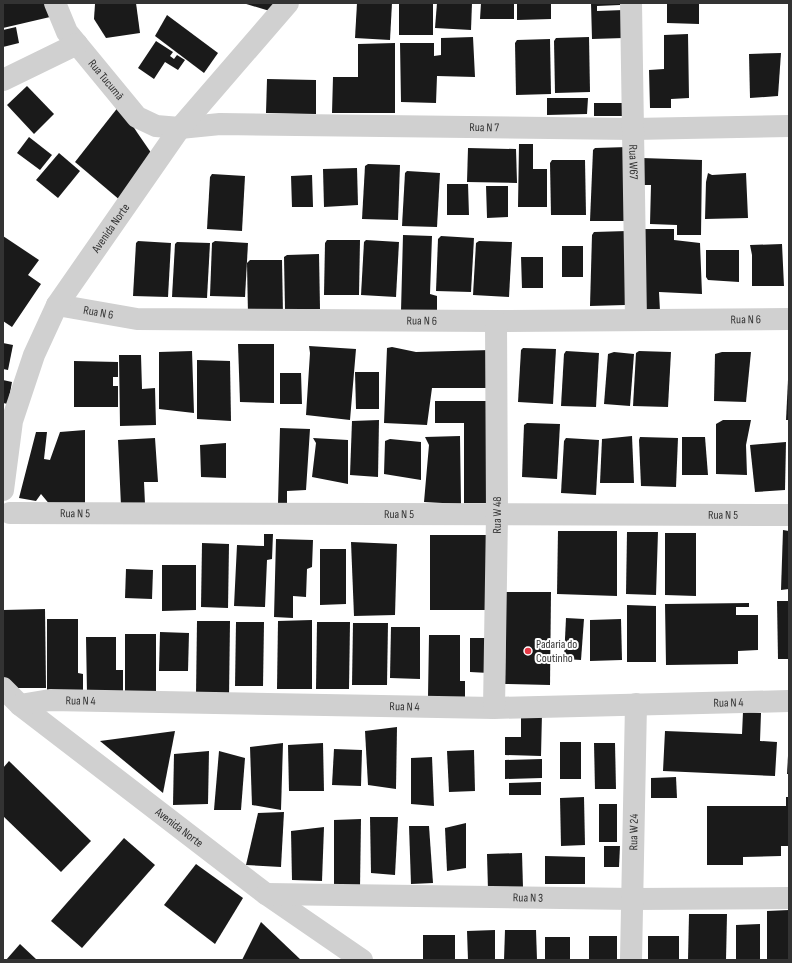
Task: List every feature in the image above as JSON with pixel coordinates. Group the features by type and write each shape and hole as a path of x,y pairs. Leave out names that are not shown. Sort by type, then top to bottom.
{"street":[{"name":"Rua Tucumã","path":"55,3 67,32 137,117 156,126 180,128"},
{"name":"Avenida Norte","path":"3,490 12,421 34,355 57,305 180,128 288,3"},
{"name":"Rua W67","path":"631,3 636,320"},
{"path":"3,80 77,44"},
{"name":"Rua N 7","path":"180,128 228,124 633,129 789,126"},
{"name":"Rua N 6","path":"57,305 137,319 496,321 789,318"},
{"name":"Rua W 48","path":"494,708 497,514 496,321"},
{"name":"Rua N 5","path":"5,519 497,514 789,515"},
{"name":"Avenida Norte","path":"3,688 20,705 266,894 362,960"},
{"name":"Rua N 4","path":"20,705 50,700 494,708 789,701"},
{"name":"Rua W 24","path":"631,960 636,704"},
{"name":"Rua N 3","path":"266,894 632,898 789,898"}],"building":[{"path":"3,3 46,3 50,17 3,28"},
{"path":"136,3 140,33 106,38 94,19 95,4"},
{"path":"243,3 275,3 273,12"},
{"path":"357,3 392,3 390,40 355,38"},
{"path":"399,3 433,3 433,35 399,35"},
{"path":"437,3 472,3 471,30 435,28"},
{"path":"481,3 514,3 514,19 480,19"},
{"path":"517,3 551,3 551,19 517,20"},
{"path":"591,3 620,3 620,5 597,6 597,11 624,10 624,38 592,39"},
{"path":"667,3 699,3 699,24 667,23"},
{"path":"167,15 218,53 204,73 155,36"},
{"path":"16,27 19,43 3,47 3,30"},
{"path":"688,34 689,98 671,99 671,108 650,108 649,70 664,69 664,35"},
{"path":"473,37 475,77 437,76 436,103 401,102 400,43 434,43 434,56 441,55 441,38"},
{"path":"589,37 590,92 555,93 554,41 556,38"},
{"path":"550,39 551,94 516,95 515,43 517,40"},
{"path":"156,41 173,52 170,56 174,59 177,55 185,60 178,70 165,62 154,79 138,68"},
{"path":"395,43 395,113 332,113 333,77 358,77 358,44"},
{"path":"781,53 778,96 750,98 749,54"},
{"path":"267,79 316,80 316,114 266,113"},
{"path":"27,86 54,114 34,134 7,105"},
{"path":"547,98 588,98 587,114 547,115"},
{"path":"594,103 628,103 628,116 594,116"},
{"path":"119,106 154,157 121,201 75,162"},
{"path":"29,137 52,155 40,170 17,153"},
{"path":"519,144 533,144 533,169 547,169 547,207 518,207"},
{"path":"628,147 626,221 590,221 593,150 595,148"},
{"path":"468,148 516,149 517,183 467,182"},
{"path":"59,153 80,171 58,198 36,180"},
{"path":"642,158 702,160 701,235 677,235 677,225 650,224 651,185 641,185"},
{"path":"552,160 585,160 586,215 551,215 550,163"},
{"path":"368,164 400,165 398,220 362,219 365,166"},
{"path":"357,168 358,205 324,207 323,169"},
{"path":"407,171 440,173 437,227 402,226 405,173"},
{"path":"708,173 712,175 746,173 748,218 705,219 706,182"},
{"path":"212,174 245,176 242,231 207,229 210,177"},
{"path":"312,175 313,207 292,207 291,176"},
{"path":"447,184 468,184 469,215 447,215"},
{"path":"486,186 508,186 508,217 487,218"},
{"path":"644,229 674,229 674,240 700,243 702,294 659,292 660,311 644,312"},
{"path":"627,231 625,305 590,306 592,235 594,232"},
{"path":"403,235 432,236 430,294 437,296 437,312 401,311"},
{"path":"3,236 39,260 28,275 41,284 12,327 3,321"},
{"path":"441,236 474,238 471,292 436,291 438,239"},
{"path":"327,240 360,240 359,295 324,295 325,243"},
{"path":"366,240 399,242 396,297 361,295 364,242"},
{"path":"138,241 171,243 168,297 133,296 136,243"},
{"path":"215,241 248,243 245,297 210,296 212,243"},
{"path":"479,241 512,242 509,297 473,295 476,243"},
{"path":"177,242 210,243 207,298 172,297 175,244"},
{"path":"782,244 784,286 752,286 752,255 750,245"},
{"path":"562,246 583,246 583,277 562,277"},
{"path":"706,250 739,250 739,282 708,280 706,277"},
{"path":"319,254 320,309 285,310 284,257 287,255"},
{"path":"521,257 543,257 543,288 522,288"},
{"path":"250,260 282,260 283,315 248,315 247,263"},
{"path":"3,343 13,345 8,370 3,369"},
{"path":"238,344 274,344 274,403 240,402"},
{"path":"309,346 356,349 350,420 306,415 310,353"},
{"path":"392,347 416,352 491,350 491,388 432,388 427,425 384,423 387,348"},
{"path":"523,348 556,349 553,404 518,402 521,350"},
{"path":"192,351 194,413 159,409 159,352"},
{"path":"566,351 599,353 596,407 561,406 564,354"},
{"path":"639,351 671,352 668,407 633,406 636,353"},
{"path":"614,352 634,354 630,406 604,404 608,354"},
{"path":"722,352 751,352 746,402 714,401 715,354"},
{"path":"119,355 141,355 142,389 155,388 156,425 120,426"},
{"path":"197,360 230,361 231,421 197,419"},
{"path":"74,361 118,362 118,377 113,377 113,386 118,386 118,407 74,407"},
{"path":"355,372 379,372 379,409 356,409"},
{"path":"280,373 301,373 302,404 280,404"},
{"path":"3,380 12,382 8,404 3,403"},
{"path":"788,380 789,420 786,420"},
{"path":"435,401 491,401 491,503 464,503 464,423 435,423"},
{"path":"379,420 378,477 350,475 352,421"},
{"path":"723,420 751,420 746,445 747,475 716,474 716,424"},
{"path":"527,423 560,424 557,479 522,477 524,425"},
{"path":"280,428 310,429 306,490 287,491 287,504 278,504"},
{"path":"85,430 85,504 51,506 41,494 36,501 19,498 36,432 47,432 44,459 50,460 60,432"},
{"path":"460,436 461,504 424,502 429,445 425,437"},
{"path":"632,436 634,483 600,483 602,439"},
{"path":"640,437 678,438 676,487 641,486"},
{"path":"682,437 705,437 708,475 682,475"},
{"path":"155,438 158,482 144,482 145,504 121,506 118,440"},
{"path":"313,438 348,440 348,484 312,477 316,443"},
{"path":"566,438 599,440 596,495 561,493 564,441"},
{"path":"390,439 421,442 421,480 384,474 385,441"},
{"path":"786,442 785,490 755,492 750,445"},
{"path":"226,443 226,478 201,477 200,445"},
{"path":"783,530 789,531 789,589 781,590"},
{"path":"558,531 617,531 617,596 557,594"},
{"path":"627,532 658,532 656,595 626,594"},
{"path":"665,533 696,533 696,596 665,595"},
{"path":"264,534 273,534 272,559 267,560 265,607 234,606 237,545 264,546"},
{"path":"430,535 490,535 490,610 430,610"},
{"path":"276,539 313,540 312,567 307,569 306,597 293,596 293,618 274,617"},
{"path":"351,542 397,544 395,615 354,616"},
{"path":"202,543 229,544 228,608 201,607"},
{"path":"320,549 346,549 346,604 320,605"},
{"path":"162,565 196,565 196,610 162,611"},
{"path":"126,569 153,570 152,599 125,598"},
{"path":"506,592 551,592 550,685 505,684"},
{"path":"777,601 789,601 789,659 778,659"},
{"path":"749,603 749,607 736,607 736,615 758,615 758,650 738,651 738,664 666,665 665,604"},
{"path":"627,605 656,606 656,662 627,662"},
{"path":"45,609 46,688 12,688 3,678 3,610"},
{"path":"566,618 584,619 581,660 564,659"},
{"path":"47,619 78,619 78,673 83,674 83,698 47,698"},
{"path":"621,619 622,660 590,661 590,620"},
{"path":"312,620 312,689 277,689 278,621"},
{"path":"197,621 230,621 229,696 196,695"},
{"path":"236,622 264,622 263,686 235,686"},
{"path":"317,622 350,622 349,689 316,689"},
{"path":"353,623 388,623 387,685 352,685"},
{"path":"391,627 420,627 420,679 390,678"},
{"path":"160,632 189,633 188,671 159,671"},
{"path":"125,634 156,634 156,693 125,693"},
{"path":"429,635 460,635 460,681 465,681 465,698 428,697"},
{"path":"86,637 116,637 116,670 123,670 123,693 87,693"},
{"path":"470,638 490,638 489,673 470,672"},
{"path":"743,712 761,713 760,741 777,742 775,776 663,771 665,731 742,734"},
{"path":"521,713 542,713 541,756 505,755 505,737 521,737"},
{"path":"397,727 396,789 368,785 365,731"},
{"path":"175,731 163,793 100,741"},
{"path":"560,742 581,742 581,779 560,779"},
{"path":"283,743 281,810 252,805 250,747"},
{"path":"323,743 324,791 289,791 288,745"},
{"path":"594,743 615,743 616,789 595,789"},
{"path":"334,749 362,750 361,786 332,785"},
{"path":"474,750 475,791 449,792 447,751"},
{"path":"209,751 208,804 173,805 174,754"},
{"path":"219,751 245,758 241,810 214,810"},
{"path":"788,756 789,774 787,774"},
{"path":"432,757 434,806 411,804 411,758"},
{"path":"542,759 542,778 505,779 505,760"},
{"path":"9,761 91,841 61,872 3,816 3,768"},
{"path":"676,777 677,798 651,798 651,778"},
{"path":"541,782 541,795 509,795 509,783"},
{"path":"584,797 585,845 561,846 560,798"},
{"path":"786,797 789,797 789,846 781,846 781,856 743,857 743,865 707,865 707,806 786,806"},
{"path":"599,804 617,804 617,842 599,842"},
{"path":"284,812 281,867 246,865 258,813"},
{"path":"370,817 398,817 395,875 371,873"},
{"path":"361,819 360,888 334,887 334,820"},
{"path":"466,823 466,868 447,871 445,828"},
{"path":"409,826 429,826 433,883 411,884"},
{"path":"324,827 322,881 292,880 291,831"},
{"path":"124,838 155,865 82,948 51,921"},
{"path":"604,846 620,846 619,867 604,867"},
{"path":"522,853 523,888 488,890 487,854"},
{"path":"545,856 585,857 585,884 545,884"},
{"path":"196,864 243,898 215,944 164,905"},
{"path":"789,910 789,960 767,960 767,911"},
{"path":"689,914 727,914 726,960 688,960"},
{"path":"261,922 301,960 242,960"},
{"path":"760,924 760,960 736,960 736,925"},
{"path":"495,930 495,960 468,960 467,931"},
{"path":"505,930 536,930 537,960 504,960"},
{"path":"423,935 455,935 455,960 423,960"},
{"path":"589,936 617,936 617,960 589,960"},
{"path":"648,936 679,936 679,960 648,960"},
{"path":"545,937 570,937 570,960 545,960"},
{"path":"20,944 37,960 6,960"}],"place":[{"name":"Padaria do Coutinho","path":"528,651"}]}
